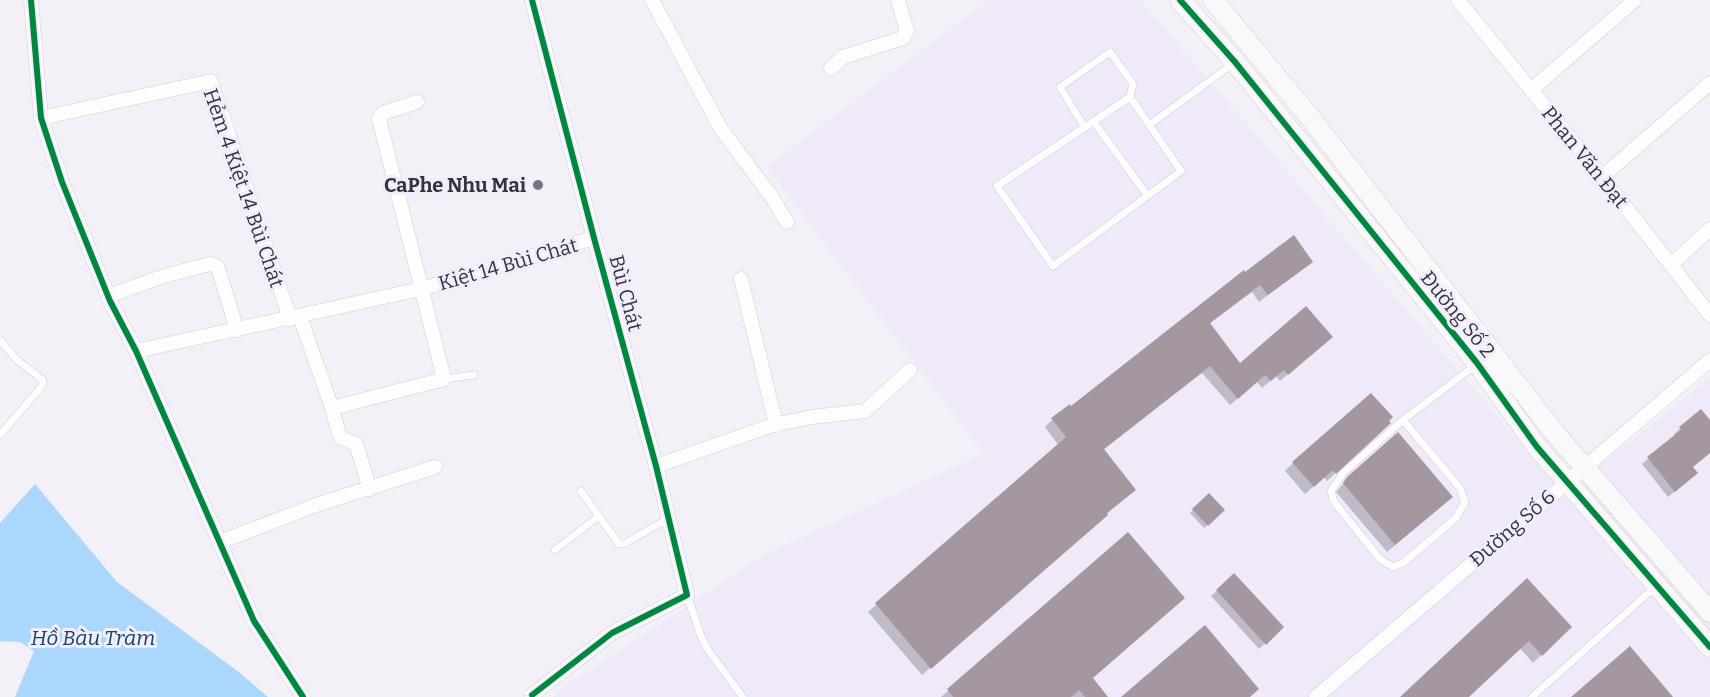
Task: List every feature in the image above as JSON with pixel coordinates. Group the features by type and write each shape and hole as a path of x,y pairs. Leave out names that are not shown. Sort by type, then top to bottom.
{"street":[{"path":"31,0 41,118 62,182 108,296 136,351 254,621 303,697"},
{"name":"Bùi Chát","path":"532,0 656,466 687,595"},
{"path":"652,0 721,129 771,196 787,222"},
{"path":"831,68 843,57 903,38 907,31 898,0"},
{"name":"Đường Số 2","path":"1180,0 1234,62 1477,363 1537,447 1710,647"},
{"name":"Đường Số 2","path":"1213,0 1304,109 1554,432 1710,612"},
{"name":"Phan Văn Đạt","path":"1458,0 1602,177 1710,315"},
{"path":"1531,90 1620,5 1635,0"},
{"name":"Hẻm 4 Kiệt 14 Bùi Chát","path":"41,118 211,81 295,318"},
{"path":"1602,177 1710,83"},
{"path":"417,102 383,113 379,119 422,289"},
{"path":"1284,124 1304,109"},
{"path":"1671,265 1710,229"},
{"name":"Kiệt 14 Bùi Chát","path":"136,351 422,289 594,238"},
{"path":"108,296 164,276 210,264 215,265 218,268 237,330"},
{"path":"741,279 776,424"},
{"name":"Kiệt 14 Bùi Chát","path":"422,289 444,379"},
{"path":"295,318 332,408 339,435 356,444 370,489"},
{"name":"Đường Số 6","path":"1316,697 1710,360"},
{"path":"656,466 776,424 865,411 910,370"},
{"path":"332,408 444,379"},
{"path":"220,542 316,505 435,467"},
{"path":"532,695 612,633 687,595"}],"lane":[{"path":"1085,128 1060,87 1110,52 1133,84 1130,97 1094,122 1085,128 997,186 1053,266 1181,171 1130,97"},
{"path":"1149,125 1234,62"},
{"path":"1094,122 1147,195"},
{"path":"0,340 17,360 43,380 42,386 0,435"},
{"path":"1403,420 1460,488 1465,502 1456,518 1404,563 1393,567 1380,559 1334,502 1331,491 1343,473 1403,420 1477,363"},
{"path":"444,379 474,375"},
{"path":"581,491 621,544 669,518"},
{"path":"555,550 599,516"},
{"path":"1532,697 1657,586"},
{"path":"687,595 708,650 743,697"}],"shaded area":[{"path":"989,0 1140,0 1564,494 1710,378 1710,697 553,697 565,686 770,552 984,454 767,167"}],"water":[{"name":"Hồ Bàu Tràm","path":"35,484 117,582 240,673 268,697 15,697 34,651 20,642 0,641 0,523"}],"building":[{"path":"1294,235 1313,262 1268,295 1260,285 1210,323 1240,363 1306,306 1333,337 1288,375 1284,370 1271,381 1265,375 1238,399 1210,366 1104,449 1136,490 931,669 875,603 1066,437 1051,418 1070,404 1071,406 1244,270 1245,272"},
{"path":"1371,393 1393,417 1389,421 1391,423 1336,474 1333,470 1314,487 1292,462"},
{"path":"1701,409 1710,420 1710,453 1693,467 1698,473 1675,492 1647,457 1681,430 1679,427"},
{"path":"1398,432 1453,497 1395,545 1343,483"},
{"path":"1209,493 1225,510 1208,526 1192,509"},
{"path":"1128,532 1185,598 1093,678 1108,697 1085,697 1079,690 1071,697 953,697 947,689"},
{"path":"1234,573 1284,627 1266,645 1216,590"},
{"path":"1527,578 1572,627 1542,656 1529,641 1469,697 1400,697"},
{"path":"1205,625 1259,689 1250,697 1121,697"},
{"path":"1630,646 1673,697 1571,697"}],"cycle path":[{"path":"31,0 41,118 62,182 110,301 136,351 254,621 303,697"},
{"path":"532,0 656,466 687,595 612,633 532,695"},
{"path":"1180,0 1235,62 1477,363 1537,447 1710,647"}],"place":[{"name":"CaPhe Nhu Mai","path":"538,185"}]}
